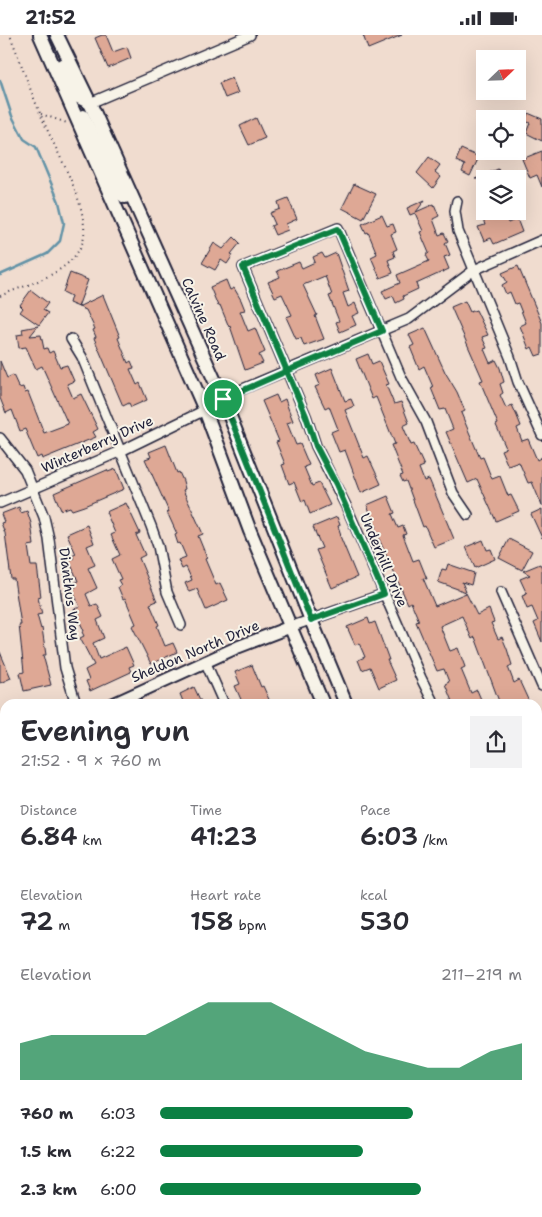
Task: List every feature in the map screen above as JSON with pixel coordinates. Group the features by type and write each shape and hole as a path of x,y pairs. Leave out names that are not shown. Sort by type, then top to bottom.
{"main road":[{"path":"42,35 53,43 76,96 90,103"},
{"path":"42,35 73,111 205,410 250,531 322,699"},
{"name":"Calvine Road","path":"57,35 90,103 223,399 344,699"},
{"path":"73,111 80,113 87,122 120,193 132,199"}],"street":[{"path":"90,103 250,35"},
{"path":"457,201 455,211 458,231 510,357 518,382 542,435"},
{"name":"Underhill Drive","path":"382,331 338,229 243,267 306,416 316,446 336,484 432,699"},
{"path":"223,399 409,319 474,270 542,241"},
{"path":"382,331 402,377 426,422 453,493 468,515"},
{"path":"70,339 82,357 155,536 167,592 181,625"},
{"name":"Winterberry Drive","path":"0,503 120,451 205,410"},
{"name":"Dianthus Way","path":"0,438 20,461 33,488 47,527 65,668 74,699"},
{"path":"501,592 542,686"},
{"path":"290,627 384,594"},
{"name":"Sheldon North Drive","path":"124,699 205,661 290,627"},
{"path":"205,661 222,699"}],"path":[{"path":"0,296 67,265 80,249 85,235 83,217 75,193 40,113 10,35"},
{"path":"40,113 67,123"}],"building":[{"path":"106,35 113,52 127,47 131,58 108,68 95,38"},
{"path":"363,35 402,35 368,49"},
{"path":"232,78 238,93 225,98 219,83"},
{"path":"528,113 542,119 542,141 526,133 530,123 526,121"},
{"path":"256,118 265,138 249,145 240,126"},
{"path":"461,149 476,156 478,160 470,176 462,172 465,165 456,161"},
{"path":"542,151 542,187 537,175 530,178 522,160 526,160 526,157"},
{"path":"429,157 440,165 435,172 441,177 433,188 417,173"},
{"path":"354,184 376,194 363,219 342,208"},
{"path":"288,198 297,219 286,224 288,230 275,235 271,226 275,224 270,213 280,209 278,202"},
{"path":"425,200 416,212 434,204 439,216 433,219 439,235 444,233 448,241 445,243 450,255 444,257 449,269 416,284 418,289 403,296 404,299 396,303 393,296 386,299 382,291 400,283 397,275 429,261 426,255 429,253 420,232 423,231 415,213 410,215 407,208"},
{"path":"382,215 387,226 393,224 396,232 391,234 397,249 393,251 395,257 388,260 393,273 380,278 371,257 377,254 368,232 366,233 362,224"},
{"path":"483,220 507,220 508,223 517,220 522,232 494,244 491,238 484,241 478,227 485,225"},
{"path":"234,237 240,243 231,254 233,255 227,264 221,260 215,270 202,263 214,243 223,249"},
{"path":"322,253 325,258 336,253 349,291 343,293 348,307 355,303 359,313 352,316 356,325 340,332 336,322 339,321 329,296 332,295 325,276 303,285 317,315 315,316 324,339 304,346 301,338 296,339 286,317 292,315 282,294 275,297 268,282 280,277 277,271 299,262 302,268 315,262 313,257"},
{"path":"518,266 542,323 542,354 536,356 532,347 529,349 520,326 526,323 518,303 515,304 510,292 506,294 502,285 507,282 502,273"},
{"path":"70,273 88,280 78,307 69,303 71,296 63,292"},
{"path":"226,280 230,290 234,288 241,300 245,310 240,311 248,331 255,328 265,352 259,355 263,363 245,370 230,326 220,305 218,306 210,287"},
{"path":"31,290 48,303 43,310 48,313 39,325 20,312 23,308 20,305"},
{"path":"103,295 128,363 131,361 134,368 130,369 137,385 140,383 147,400 131,407 129,403 123,406 94,338 96,337 93,330 95,329 86,310 78,307"},
{"path":"465,301 470,312 476,310 488,335 482,337 487,348 484,349 490,363 496,360 500,368 504,382 500,384 503,393 500,395 506,408 512,405 521,426 517,428 522,441 528,439 537,460 542,457 542,506 532,482 528,483 519,462 508,466 501,450 506,448 480,381 483,380 451,307"},
{"path":"38,326 30,336 41,335 44,349 47,348 49,353 53,351 60,367 67,365 74,381 67,384 73,398 81,394 98,429 93,432 96,437 42,459 41,456 37,458 25,429 20,431 12,410 6,413 0,398 0,361 7,378 13,375 19,388 23,387 25,393 28,392 44,433 68,424 42,366 36,369 26,347 19,348 17,335 23,334 22,329"},
{"path":"425,328 445,372 457,392 465,411 461,413 480,458 483,457 492,479 500,476 508,496 511,495 519,511 496,521 477,479 468,483 446,432 453,429 445,409 440,410 424,366 419,369 410,347 414,345 409,335"},
{"path":"368,354 372,364 379,361 389,384 386,385 394,404 401,402 409,423 403,426 411,445 414,444 424,466 419,468 424,481 429,479 454,539 434,547 425,526 423,527 406,481 403,482 400,476 403,475 391,445 395,444 376,397 372,399 356,359"},
{"path":"332,368 345,401 351,399 354,406 345,410 364,458 368,456 381,484 361,493 345,450 339,452 331,432 338,429 329,406 325,408 315,387 320,385 316,375"},
{"path":"276,395 279,402 285,399 293,421 287,423 296,445 300,444 309,465 304,467 312,486 319,483 330,505 310,514 305,500 302,502 294,482 289,484 282,465 285,464 276,442 279,441 262,401"},
{"path":"166,445 177,473 179,472 183,481 185,489 183,490 203,534 198,536 207,558 205,559 216,585 220,583 228,600 206,610 197,589 189,592 185,583 192,580 186,567 182,569 178,560 186,557 180,543 178,544 175,535 177,534 167,512 169,512 145,459 151,457 149,452"},
{"path":"116,469 124,489 72,510 70,507 61,510 54,493 107,470 108,472"},
{"path":"388,496 395,513 392,514 398,528 403,526 406,534 403,535 413,561 419,559 427,579 423,578 435,606 466,593 477,615 489,609 494,622 491,623 498,639 502,637 507,649 512,665 508,667 514,683 519,680 528,699 498,699 475,637 472,639 462,616 440,626 450,651 458,648 465,667 461,669 471,693 477,690 481,699 451,699 445,684 449,682 444,669 437,671 416,622 419,621 411,602 408,604 374,528 376,527 367,505"},
{"path":"126,503 140,533 136,535 145,555 139,558 157,601 150,604 159,625 157,626 165,646 173,643 177,652 151,664 132,626 136,624 118,587 121,585 118,580 121,579 112,559 120,555 111,535 115,533 106,512"},
{"path":"19,507 21,513 27,511 31,523 34,545 28,546 31,566 37,566 41,597 38,598 42,614 37,615 42,628 46,655 43,655 51,685 24,691 20,673 24,672 19,625 21,625 14,579 11,579 5,533 1,523 4,522 1,514"},
{"path":"542,509 542,538 531,514"},
{"path":"337,517 340,525 338,526 340,536 357,577 332,588 316,550 322,548 313,527"},
{"path":"87,525 94,543 87,546 95,565 88,568 97,588 86,594 91,606 97,604 103,617 97,620 104,638 93,643 99,659 126,647 134,665 129,667 131,672 90,691 86,681 89,680 85,670 94,665 80,638 84,636 82,632 84,631 74,609 80,607 72,589 76,587 74,583 78,581 69,560 74,558 72,556 76,554 67,534"},
{"path":"509,539 532,551 522,570 499,558"},
{"path":"483,540 487,550 491,549 495,559 475,568 466,547"},
{"path":"448,564 474,573 471,585 462,582 466,592 438,582 442,569 446,570"},
{"path":"540,564 542,568 542,642 534,623 538,621 532,607 527,609 522,596 527,594 520,579 530,575 523,571"},
{"path":"368,618 370,624 375,622 389,660 387,660 396,680 379,688 370,667 362,670 358,660 365,657 359,643 355,645 347,627"},
{"path":"0,652 11,678 0,683"},
{"path":"252,665 261,687 263,686 269,699 241,699 235,686 240,684 235,672"},
{"path":"194,687 200,699 182,699 180,694"}],"waterway":[{"path":"0,80 12,116 24,139 36,147 59,202 64,223 60,241 47,254 0,275"}],"route":[{"path":"223,399 287,371 243,267 338,229 382,331 287,371 316,446 336,484 384,594 311,620 223,399"}]}
